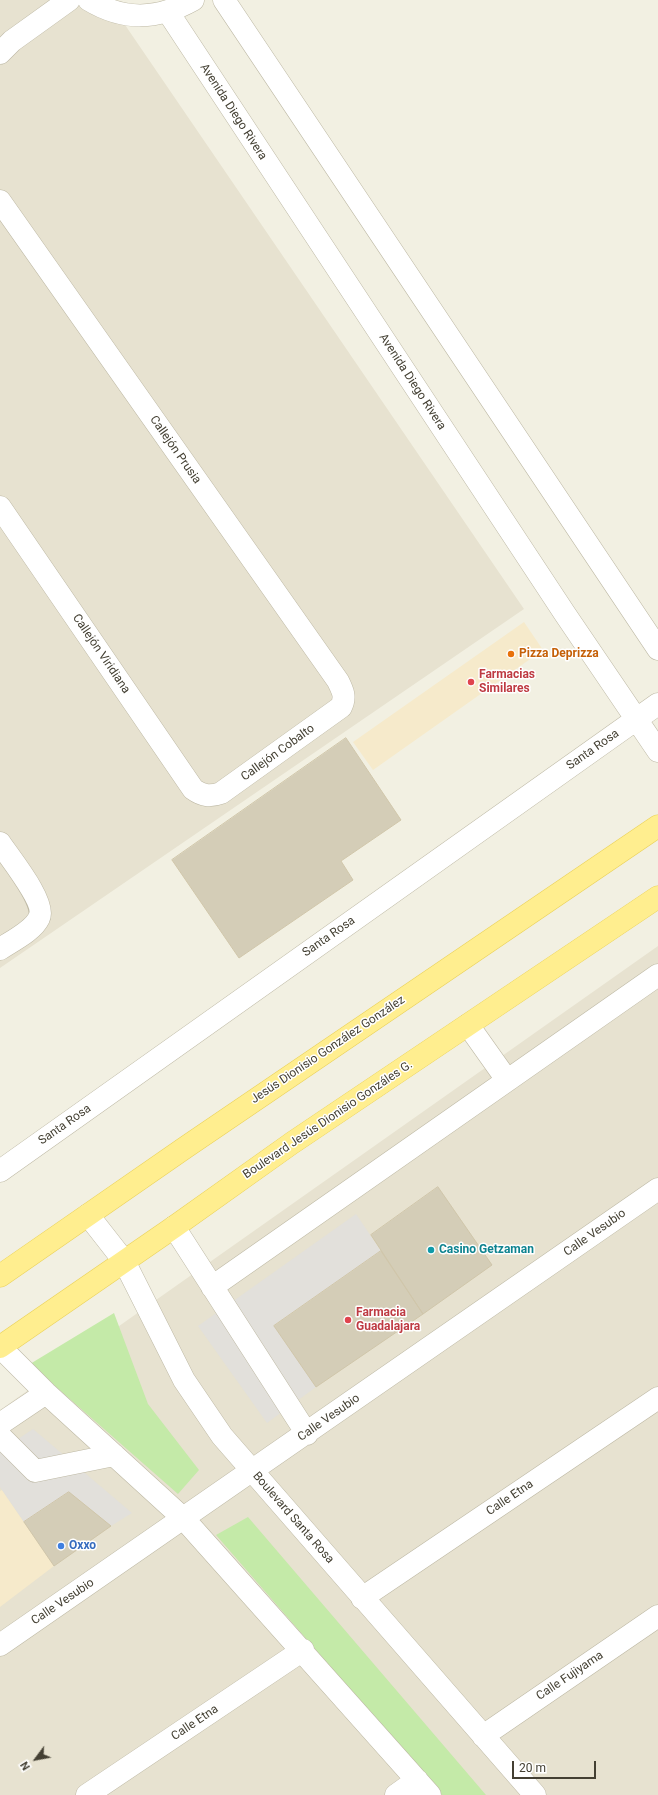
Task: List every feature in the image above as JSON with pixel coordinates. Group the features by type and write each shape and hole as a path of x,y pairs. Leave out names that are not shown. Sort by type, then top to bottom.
{"main road":[{"name":"Jesús Dionisio González González","path":"0,1276 658,826"},
{"name":"Boulevard Jesús Dionisio Gonzáles G.","path":"0,1347 124,1262 292,1143 658,897"}],"street":[{"path":"0,53 12,41 69,0"},
{"path":"89,0 105,10 136,16 168,12 193,0"},
{"path":"224,0 658,649"},
{"name":"Avenida Diego Rivera","path":"168,12 658,751"},
{"name":"Callejón Prusia","path":"0,200 338,681 344,694 344,701"},
{"name":"Callejón Viridiana","path":"0,507 193,789 206,796"},
{"name":"Callejón Cobalto","path":"206,796 222,793 341,707 344,701"},
{"name":"Santa Rosa","path":"0,1171 658,704"},
{"path":"0,843 35,894 40,912 40,917 35,925 0,949"},
{"path":"212,1287 658,975"},
{"path":"468,1025 507,1080"},
{"name":"Calle Vesubio","path":"0,1645 307,1434 658,1189"},
{"name":"Boulevard Santa Rosa","path":"88,1215 124,1262 184,1380 222,1436 535,1795"},
{"path":"174,1227 307,1434"},
{"path":"0,1347 46,1393 184,1519 303,1650 424,1787 396,1795"},
{"path":"0,1424 46,1393"},
{"name":"Calle Etna","path":"362,1598 658,1398"},
{"path":"0,1436 35,1471 114,1455"},
{"name":"Calle Fujiyama","path":"483,1736 658,1616"},
{"name":"Calle Etna","path":"88,1795 303,1650"}],"shaded area":[{"path":"0,0 108,0 524,609 0,968"},
{"path":"524,622 543,650 373,770 353,742"},
{"path":"658,946 658,1795 0,1795 0,1410"},
{"path":"356,1214 381,1251 274,1325 316,1387 267,1423 198,1326"},
{"path":"33,1429 132,1513 111,1526 69,1492 24,1522 0,1487 0,1451"},
{"path":"2,1490 54,1566 0,1607 0,1491"}],"green space":[{"path":"114,1313 148,1404 199,1470 178,1494 30,1364"},
{"path":"248,1517 486,1795 442,1795 216,1535"}],"building":[{"path":"346,738 401,820 341,861 353,880 239,958 172,860"},
{"name":"Casino Getzaman","path":"438,1187 492,1265 423,1314 371,1235"},
{"name":"Farmacia Guadalajara","path":"381,1251 423,1314 316,1387 274,1326"},
{"name":"Oxxo","path":"69,1492 111,1526 54,1566 24,1522"}],"place":[{"name":"Pizza Deprizza","path":"511,654"},
{"name":"Farmacias Similares","path":"471,682"},
{"name":"Casino Getzaman","path":"431,1250"},
{"name":"Farmacia Guadalajara","path":"348,1320"},
{"name":"Oxxo","path":"61,1546"}]}
